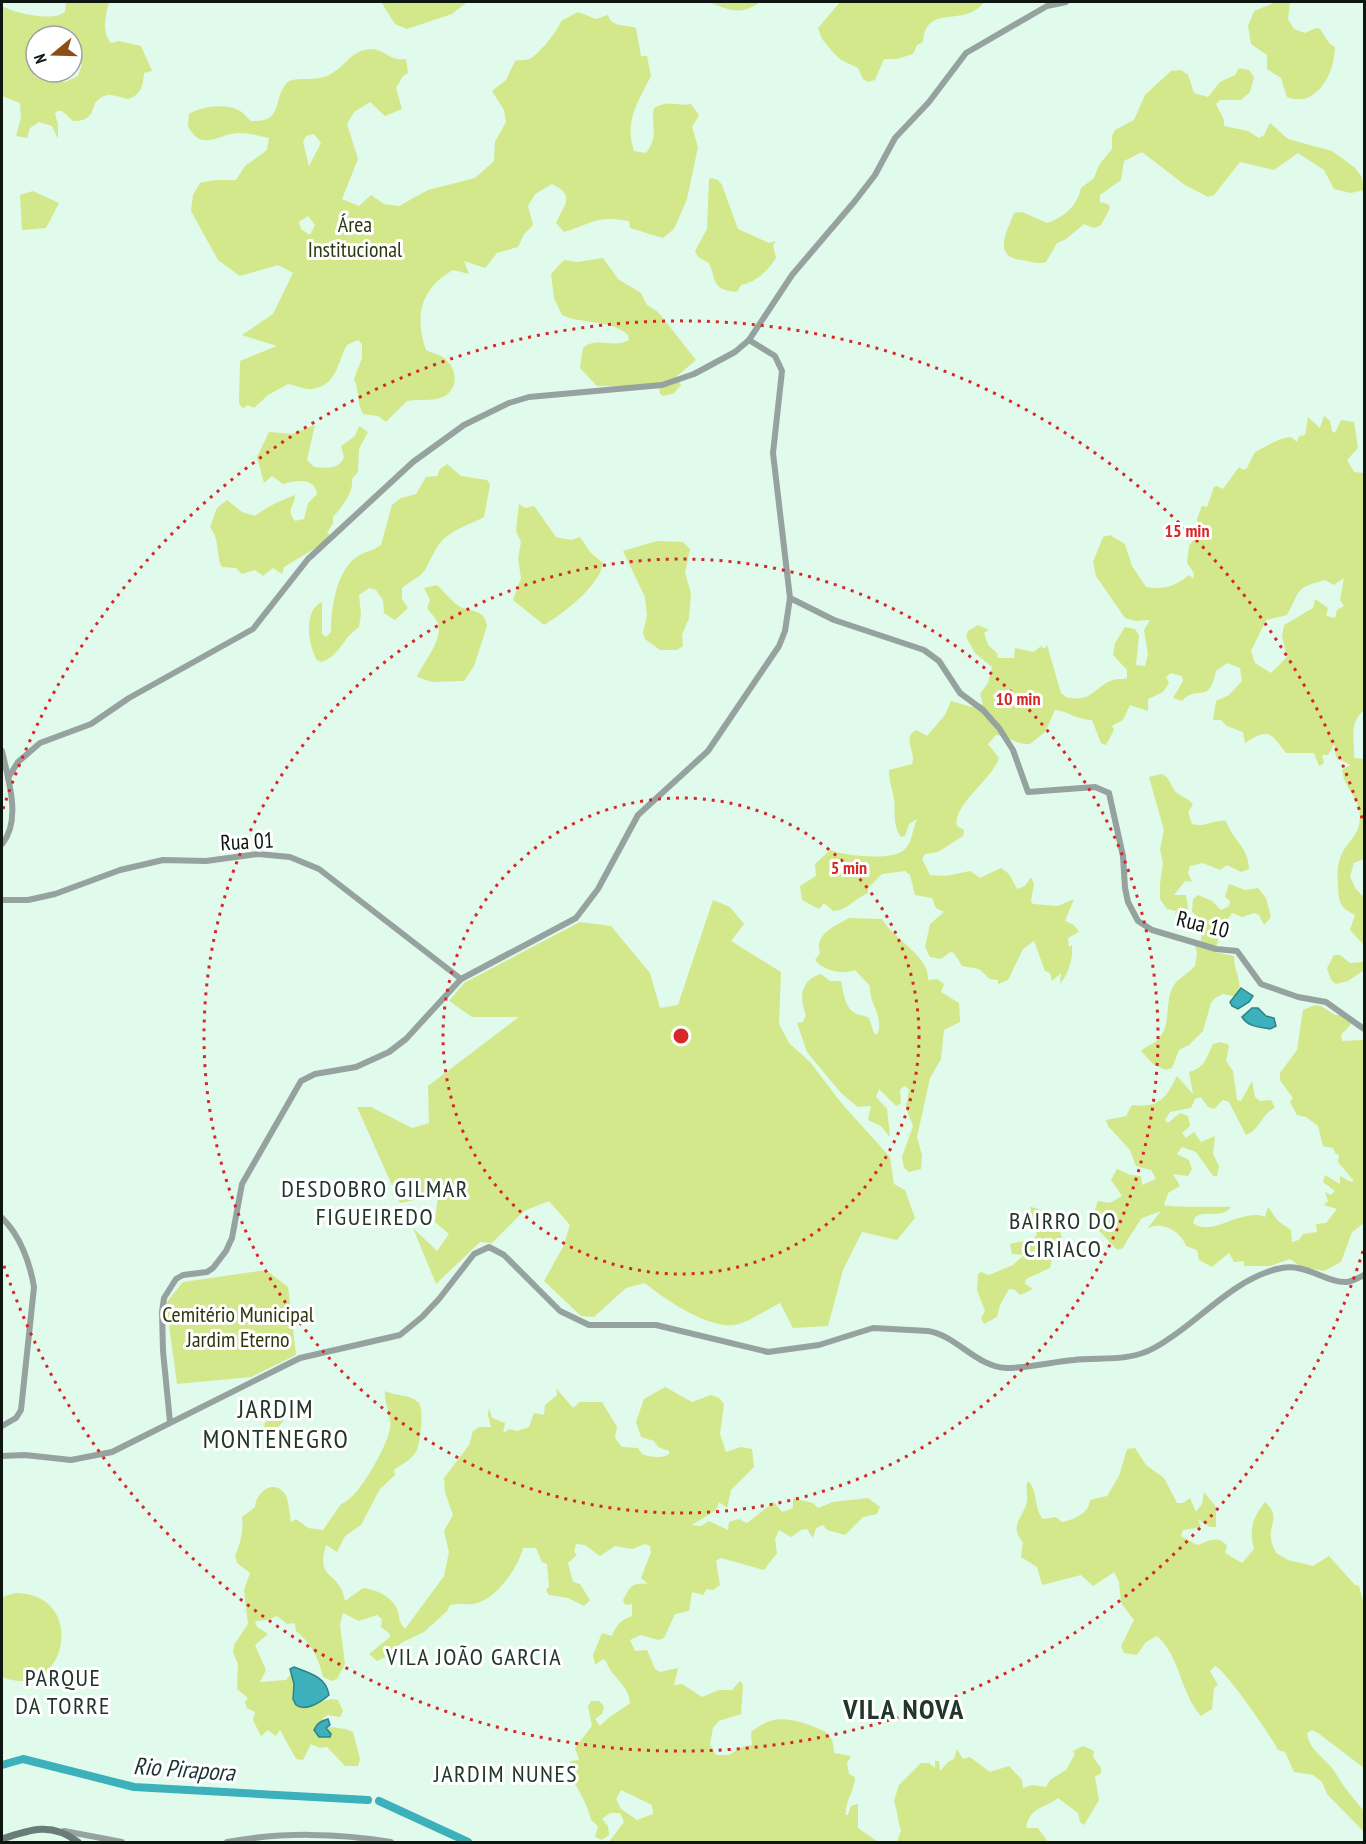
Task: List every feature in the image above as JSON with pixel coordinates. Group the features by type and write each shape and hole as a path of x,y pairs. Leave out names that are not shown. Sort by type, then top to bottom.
{"main road":[{"path":"2,1839 37,1829 64,1831 78,1842"}],"street":[{"path":"8,778 18,762 40,743 92,724 129,698 253,629 308,559 333,534 375,500 413,462 464,425 509,403 529,397 662,385 716,364 748,340 792,275 874,175 895,138 929,102 966,53 1047,6 1066,2"},
{"path":"170,1422 163,1351 164,1298 176,1279 183,1275 207,1272 226,1251 232,1238 242,1184 296,1089 307,1077 356,1067 398,1047 461,979 567,924 583,911 638,815 700,761 738,711 782,639 790,598 773,453 782,371 775,356 748,340"},
{"name":"Rua 10","path":"790,598 834,620 924,650 935,657 955,688 983,710 999,728 1013,750 1028,792 1095,787 1109,793 1123,856 1128,902 1143,926 1216,949 1237,951 1262,984 1298,997 1326,1002 1365,1029"},
{"path":"2,751 8,778 12,826 2,844"},
{"name":"Rua 01","path":"2,900 28,900 55,894 120,870 163,860 206,861 258,854 290,857 319,869 461,979"},
{"path":"2,1218 11,1227 23,1249 32,1271 34,1287 21,1410 16,1418 2,1426"},
{"path":"2,1456 90,1458 112,1452 300,1358 400,1335 439,1299 474,1254 489,1248 504,1255 560,1311 589,1325 656,1325 768,1352 819,1345 873,1328 928,1331 937,1332 979,1360 1002,1368 1084,1359 1122,1358 1153,1349 1222,1296 1277,1269 1299,1267 1347,1282 1365,1275"},
{"path":"64,1831 122,1842"},
{"path":"227,1842 247,1838 322,1835 392,1842"}],"green space":[{"path":"66,2 109,2 105,28 111,43 119,41 141,46 152,71 144,73 142,86 136,95 128,99 110,95 103,96 95,103 85,119 73,121 62,111 57,111 55,114 58,139 52,126 39,122 30,128 27,138 16,136 21,118 20,103 2,96 2,6 24,14 59,15 65,12"},
{"path":"381,2 467,2 452,14 407,29 395,24"},
{"path":"709,2 760,2 747,9 735,10"},
{"path":"840,2 984,2 976,10 966,14 938,19 931,23 926,30 923,42 917,45 913,54 897,59 884,59 875,80 868,82 863,79 858,68 841,60 832,51 822,39 818,28"},
{"path":"1276,2 1290,2 1288,19 1294,29 1305,33 1316,28 1320,29 1329,43 1335,47 1328,77 1323,86 1308,98 1287,97 1281,78 1267,69 1267,55 1251,44 1248,26 1254,11"},
{"name":"Área Institucional","path":"578,12 596,19 608,15 616,24 636,28 641,56 647,56 651,76 634,112 631,140 634,151 646,153 653,141 654,108 665,104 691,104 699,115 692,127 698,147 687,199 674,229 663,238 630,228 629,221 601,219 564,232 556,223 566,197 560,188 552,184 535,194 528,206 533,225 524,234 518,247 497,253 485,268 464,261 469,274 453,270 442,277 427,294 421,314 422,338 426,350 443,357 452,368 454,386 446,395 436,399 407,401 386,422 378,416 363,414 354,379 362,358 362,344 358,340 347,345 336,372 321,387 309,389 288,384 268,395 254,408 248,405 243,408 239,404 240,361 277,346 242,335 273,314 293,273 278,265 240,276 218,260 191,211 193,195 200,183 236,180 245,166 267,150 269,138 240,133 212,140 199,139 188,126 189,114 208,107 221,106 240,111 251,121 262,120 274,113 280,94 289,81 327,76 352,56 364,50 376,50 396,59 406,59 408,73 403,76 396,88 402,109 385,116 370,102 354,112 347,124 358,159 342,199 359,206 371,195 384,204 399,206 428,190 475,178 494,161 495,142 506,122 504,110 492,91 506,80 515,61 529,59 538,53 561,21","holes":["314,134 321,143 309,166 303,142 306,136","308,216 315,225 310,235 301,229 299,222"]},
{"path":"1239,68 1249,70 1254,77 1250,92 1241,100 1220,100 1216,104 1224,120 1224,126 1248,131 1259,138 1264,135 1270,123 1288,139 1332,151 1354,167 1362,177 1364,190 1351,193 1334,189 1324,170 1298,153 1274,170 1240,162 1214,195 1208,197 1185,185 1142,152 1124,161 1121,180 1100,195 1100,202 1108,204 1110,208 1101,225 1094,228 1084,224 1066,239 1057,243 1046,262 1043,263 1012,258 1007,254 1004,248 1005,235 1014,213 1022,212 1047,223 1059,218 1069,210 1077,200 1081,188 1094,178 1099,165 1112,149 1112,136 1115,130 1134,120 1145,95 1171,71 1181,70 1188,75 1194,93 1208,97 1220,82 1235,75"},
{"path":"709,179 718,180 722,185 738,229 769,243 776,241 773,245 776,258 773,263 757,279 741,285 737,292 719,287 709,263 698,257 695,251 707,229"},
{"path":"33,191 59,203 46,228 22,230 20,195"},
{"path":"603,258 618,279 641,293 647,305 658,312 696,360 677,376 681,385 674,393 664,396 660,394 659,387 597,386 580,368 583,348 594,343 623,342 629,340 628,335 605,324 562,315 554,298 551,274 564,260 577,262"},
{"path":"1324,416 1330,421 1332,431 1335,433 1341,420 1354,422 1358,448 1347,460 1354,472 1364,473 1364,710 1356,721 1353,732 1354,758 1364,759 1364,859 1354,863 1350,876 1355,888 1364,897 1364,945 1350,930 1355,915 1341,904 1338,893 1338,865 1360,821 1357,804 1343,776 1342,770 1350,765 1336,757 1334,744 1328,755 1322,755 1324,763 1319,766 1314,753 1286,753 1269,734 1260,735 1245,743 1243,732 1227,726 1221,720 1213,720 1216,701 1229,695 1242,681 1240,668 1227,663 1216,671 1213,682 1206,692 1193,694 1182,701 1173,698 1183,681 1182,676 1171,673 1166,677 1169,683 1163,692 1148,699 1148,711 1130,705 1123,720 1112,726 1114,730 1106,745 1101,743 1092,720 1081,719 1055,710 1045,732 1030,744 996,735 988,744 999,758 989,775 966,801 957,818 957,826 964,830 963,836 938,852 925,854 922,859 930,875 946,876 970,871 980,878 1001,868 1009,874 1017,889 1025,886 1031,877 1034,884 1031,901 1033,904 1058,906 1074,899 1065,921 1074,925 1079,932 1068,938 1069,947 1072,945 1071,961 1060,984 1061,973 1052,981 1050,973 1045,971 1034,941 1023,949 1008,980 998,984 998,980 990,979 979,969 962,966 954,953 950,952 941,959 930,957 925,947 930,924 944,912 936,908 932,898 915,895 910,875 905,871 882,874 868,888 868,893 847,907 838,910 833,911 824,903 819,909 802,900 800,886 816,876 815,864 830,850 857,856 879,856 898,853 907,847 917,819 909,824 905,836 901,837 895,821 889,770 912,764 911,734 916,730 927,736 945,715 951,701 972,707 983,704 980,694 988,683 992,667 975,653 966,637 968,631 978,625 989,630 984,633 988,645 997,653 998,658 1014,658 1015,648 1034,652 1041,646 1044,649 1047,645 1061,693 1066,697 1081,698 1113,680 1127,678 1127,670 1113,655 1115,643 1125,627 1135,629 1139,635 1136,665 1145,666 1148,654 1144,630 1150,620 1136,621 1125,618 1096,576 1093,562 1103,537 1110,535 1125,544 1132,566 1146,587 1169,586 1189,575 1193,579 1194,573 1187,563 1189,546 1199,533 1197,519 1202,506 1207,507 1214,487 1223,489 1239,467 1243,470 1247,468 1255,452 1286,438 1291,437 1297,442 1299,436 1305,435 1308,417 1320,428","holes":["1344,578 1340,600 1344,606 1337,610 1335,618 1326,616 1328,608 1315,599 1313,608 1284,625 1282,636 1287,657 1271,673 1255,663 1251,651 1266,620 1287,615 1303,588 1325,580 1334,585"]},
{"path":"315,425 307,460 314,467 332,467 339,464 344,457 341,446 355,436 359,426 368,432 359,449 358,472 352,479 349,494 333,517 333,523 327,533 330,535 335,532 327,541 284,567 282,574 273,568 263,576 255,570 242,574 236,568 222,567 216,538 210,527 217,508 227,500 242,512 255,516 295,495 291,511 292,517 295,521 304,519 308,503 317,494 313,485 304,481 283,484 272,476 264,483 257,457 270,430 270,432 292,434"},
{"path":"447,464 461,476 487,480 490,485 484,517 455,531 442,541 423,573 402,588 402,599 408,608 395,620 384,613 383,600 376,590 369,588 359,595 361,614 359,627 333,655 321,662 317,660 311,646 309,628 312,612 322,602 322,634 326,637 331,632 336,592 343,573 355,558 381,545 392,505 401,498 416,494 426,477 437,476 440,469"},
{"path":"519,504 525,508 534,506 556,537 571,540 580,537 590,552 603,563 588,590 570,607 544,625 513,600 521,578 518,559 521,542 516,531"},
{"path":"657,541 683,542 690,549 685,573 691,593 689,618 682,635 683,646 677,650 660,650 645,639 643,633 647,615 645,597 623,551"},
{"path":"437,585 459,606 483,616 487,626 474,666 464,681 432,682 417,677 435,644 439,631 437,622 427,608 430,600 424,588"},
{"path":"1162,774 1168,778 1177,793 1193,805 1188,812 1192,824 1226,821 1246,855 1249,869 1241,872 1227,865 1220,870 1203,863 1190,866 1188,873 1192,882 1185,881 1174,895 1186,895 1188,908 1175,915 1176,911 1167,909 1160,899 1163,863 1160,849 1164,830 1149,777"},
{"path":"1229,884 1245,890 1258,888 1266,898 1271,917 1264,925 1259,915 1254,913 1242,917 1232,913 1220,930 1217,945 1209,946 1214,952 1234,956 1239,980 1238,997 1223,994 1215,998 1211,1003 1203,1031 1189,1045 1179,1050 1172,1068 1166,1070 1154,1065 1141,1051 1156,1041 1164,1031 1171,991 1176,982 1195,966 1197,953 1195,945 1201,942 1202,920 1192,912 1193,899 1198,895 1212,901 1221,910 1229,906 1230,901 1225,897"},
{"path":"713,900 730,907 744,924 731,941 781,972 779,1024 789,1043 810,1062 843,1105 890,1157 894,1184 905,1190 915,1218 897,1240 862,1232 843,1270 828,1326 793,1328 780,1303 739,1324 723,1325 686,1311 645,1283 626,1288 594,1317 581,1316 544,1281 563,1247 570,1225 549,1201 524,1211 492,1243 480,1242 436,1284 413,1228 437,1251 449,1234 435,1222 438,1195 400,1203 357,1107 371,1107 412,1128 429,1123 428,1086 519,1017 472,1017 449,1001 464,983 580,922 611,926 650,973 660,1008 678,1005"},
{"path":"849,918 882,919 917,955 927,971 928,980 937,979 944,984 941,992 959,1003 960,1022 944,1030 941,1059 930,1078 917,1137 922,1155 921,1169 909,1172 904,1168 902,1157 913,1126 906,1108 909,1089 904,1086 900,1090 901,1103 896,1106 879,1089 876,1097 887,1109 890,1137 881,1126 868,1120 871,1106 858,1107 841,1093 807,1052 797,1023 803,1022 806,1015 802,1002 805,985 821,974 830,981 841,981 849,1008 869,1018 874,1033 877,1035 879,1022 870,986 855,970 834,971 823,967 815,960 820,953 820,941 827,931"},
{"path":"1334,955 1340,955 1350,963 1364,962 1364,970 1348,981 1336,984 1331,980 1327,968"},
{"path":"1315,1005 1353,1022 1341,1035 1342,1041 1364,1040 1364,1223 1352,1232 1341,1262 1324,1271 1300,1266 1290,1259 1270,1266 1244,1266 1244,1261 1234,1262 1229,1253 1212,1267 1199,1260 1197,1250 1186,1246 1180,1236 1170,1228 1158,1226 1147,1229 1161,1211 1142,1218 1123,1248 1117,1250 1093,1224 1093,1214 1098,1201 1110,1203 1122,1196 1111,1180 1117,1169 1130,1175 1141,1176 1142,1185 1156,1179 1151,1170 1136,1166 1130,1150 1108,1126 1106,1120 1126,1116 1132,1105 1149,1105 1161,1100 1177,1076 1193,1094 1189,1072 1202,1065 1213,1044 1221,1042 1229,1045 1226,1061 1233,1071 1237,1100 1241,1101 1252,1081 1255,1097 1260,1101 1271,1100 1275,1108 1246,1135 1229,1102 1223,1100 1214,1109 1208,1107 1201,1097 1195,1099 1191,1108 1170,1112 1165,1120 1168,1123 1180,1113 1188,1116 1190,1126 1182,1133 1186,1138 1194,1132 1201,1142 1215,1136 1213,1154 1219,1166 1217,1176 1213,1176 1196,1152 1182,1147 1177,1154 1189,1160 1192,1169 1188,1176 1173,1174 1180,1186 1168,1193 1164,1205 1231,1207 1222,1213 1195,1217 1193,1223 1201,1227 1219,1225 1247,1216 1265,1217 1268,1207 1278,1221 1291,1230 1292,1242 1299,1240 1303,1234 1317,1232 1316,1224 1326,1223 1337,1209 1324,1205 1328,1201 1325,1192 1331,1195 1335,1191 1323,1182 1325,1175 1340,1184 1340,1176 1351,1182 1354,1181 1338,1162 1339,1155 1333,1148 1323,1146 1318,1126 1306,1117 1297,1115 1290,1102 1293,1098 1280,1080 1280,1073 1297,1050 1303,1010"},
{"path":"1030,1207 1043,1211 1053,1220 1060,1232 1063,1244 1049,1241 1054,1250 1050,1268 1026,1279 1025,1284 1033,1289 1020,1295 1015,1290 1009,1289 1000,1305 997,1317 984,1324 981,1318 985,1311 977,1290 978,1274 981,1272 989,1275 1013,1265 1024,1255 1012,1254 1010,1244 1034,1239 1037,1234"},
{"name":"Cemitério Municipal Jardim Eterno","path":"266,1270 288,1287 296,1355 251,1377 177,1384 166,1303 183,1282"},
{"path":"665,1387 692,1402 711,1395 719,1398 724,1404 720,1434 726,1452 741,1447 752,1449 754,1467 731,1490 727,1508 719,1502 716,1510 692,1525 701,1526 709,1521 728,1530 729,1522 738,1519 747,1523 774,1502 782,1512 793,1508 793,1498 813,1503 818,1508 833,1502 868,1498 880,1507 877,1514 863,1517 845,1535 827,1530 823,1525 816,1528 813,1538 807,1529 791,1537 779,1530 775,1539 777,1553 764,1570 721,1558 716,1561 720,1585 713,1590 707,1589 703,1595 692,1592 689,1611 675,1614 664,1638 658,1640 641,1635 630,1640 635,1651 647,1650 655,1669 660,1672 678,1668 674,1685 682,1684 702,1697 719,1690 732,1690 740,1681 743,1685 741,1714 719,1721 713,1728 710,1744 716,1755 729,1755 742,1747 752,1745 751,1732 772,1721 793,1720 828,1734 831,1737 834,1753 851,1756 847,1763 849,1774 855,1777 846,1815 851,1806 858,1804 858,1828 878,1842 609,1842 624,1822 620,1813 610,1813 602,1819 608,1826 609,1835 602,1840 595,1837 598,1826 591,1820 581,1794 565,1771 571,1761 579,1760 575,1748 592,1726 588,1706 591,1701 599,1701 604,1706 602,1714 595,1719 600,1726 630,1703 624,1686 608,1667 606,1661 603,1659 595,1665 593,1655 602,1633 612,1636 619,1623 632,1616 632,1604 625,1605 623,1600 630,1588 635,1584 648,1584 641,1578 651,1552 650,1546 645,1544 632,1549 615,1546 600,1556 585,1545 576,1544 574,1552 577,1555 568,1563 573,1582 580,1584 590,1600 584,1606 568,1598 549,1595 546,1590 549,1587 547,1564 542,1562 536,1548 523,1548 516,1565 498,1590 474,1604 450,1605 447,1611 424,1632 401,1643 388,1656 377,1661 369,1654 390,1637 389,1633 381,1627 382,1619 377,1615 359,1621 343,1613 340,1625 345,1664 337,1679 332,1681 323,1677 314,1652 296,1631 295,1623 287,1624 277,1616 268,1620 255,1621 257,1627 268,1634 255,1645 266,1670 260,1682 286,1680 294,1670 299,1707 331,1699 338,1700 343,1711 340,1717 328,1715 323,1718 322,1724 353,1732 360,1759 358,1766 345,1766 327,1747 320,1748 311,1744 303,1760 296,1759 280,1730 276,1736 268,1730 261,1736 253,1720 255,1712 247,1708 245,1702 248,1698 237,1689 238,1664 233,1652 234,1645 248,1624 244,1590 250,1573 237,1563 235,1556 241,1537 242,1517 255,1507 258,1497 266,1489 275,1487 285,1494 291,1522 296,1519 308,1528 323,1530 341,1504 348,1501 363,1483 384,1447 390,1428 385,1391 418,1402 421,1419 416,1452 394,1470 395,1475 380,1489 361,1525 345,1536 337,1552 326,1545 323,1557 326,1571 338,1584 345,1601 363,1588 379,1592 393,1602 405,1629 444,1576 449,1552 444,1531 453,1515 445,1492 444,1478 469,1445 473,1431 479,1427 491,1427 489,1408 492,1418 505,1423 503,1433 510,1429 517,1431 529,1427 534,1413 544,1415 545,1405 557,1395 556,1388 573,1408 580,1402 602,1402 617,1427 615,1438 622,1447 638,1448 642,1454 649,1456 666,1456 669,1451 658,1447 654,1441 641,1437 636,1422 644,1399","holes":["621,1790 652,1805 653,1814 637,1820 621,1809 616,1799"]},
{"path":"280,1415 284,1420 276,1430 264,1428 265,1422"},
{"path":"1135,1448 1146,1465 1164,1478 1177,1503 1183,1503 1190,1498 1196,1512 1202,1504 1204,1492 1216,1507 1216,1527 1210,1527 1198,1519 1201,1527 1183,1530 1181,1536 1197,1545 1220,1540 1227,1546 1225,1553 1242,1563 1254,1549 1253,1524 1265,1502 1270,1507 1273,1516 1271,1538 1276,1553 1288,1560 1313,1566 1329,1556 1355,1585 1359,1586 1364,1605 1364,1768 1318,1733 1312,1730 1307,1733 1311,1745 1333,1769 1364,1811 1364,1832 1327,1794 1322,1782 1313,1775 1294,1772 1285,1752 1278,1750 1248,1704 1228,1678 1215,1666 1210,1671 1218,1685 1214,1688 1212,1709 1201,1716 1188,1696 1171,1654 1157,1636 1146,1642 1137,1655 1124,1653 1121,1646 1134,1620 1121,1603 1119,1582 1114,1572 1093,1586 1081,1575 1042,1585 1037,1567 1021,1557 1023,1542 1017,1526 1027,1501 1028,1481 1034,1490 1038,1510 1043,1519 1056,1517 1062,1522 1067,1521 1084,1512 1090,1500 1107,1496 1119,1476 1127,1449"},
{"path":"15,1593 38,1598 53,1610 61,1626 61,1645 54,1662 42,1675 24,1681 2,1677 2,1597"},
{"path":"1083,1746 1094,1751 1093,1757 1101,1768 1101,1773 1095,1777 1099,1800 1084,1825 1080,1822 1078,1813 1058,1798 1034,1812 1026,1828 1038,1828 1048,1842 897,1842 901,1830 894,1801 899,1785 921,1763 929,1763 935,1768 935,1761 939,1761 940,1771 954,1759 957,1749 963,1759 970,1757 990,1772 1009,1766 1022,1780 1023,1788 1032,1785 1046,1787 1050,1780 1066,1770 1075,1754 1073,1751"}],"water":[{"path":"1241,988 1253,996 1249,1002 1238,1009 1230,1002"},
{"path":"1252,1008 1258,1008 1266,1016 1274,1018 1276,1026 1270,1029 1248,1023 1242,1017"},
{"path":"294,1667 321,1680 329,1695 309,1707 296,1705 293,1699 294,1684 290,1669"},
{"path":"328,1719 330,1725 326,1728 331,1734 330,1737 319,1737 315,1728"}],"waterway":[{"name":"Rio Pirapora","path":"2,1765 23,1759 134,1787 368,1800"},
{"path":"379,1801 468,1842"}],"district":[{"name":"DESDOBRO GILMAR FIGUEIREDO","path":"375,1202"},
{"name":"BAIRRO DO CIRIACO","path":"1063,1234"},
{"name":"JARDIM MONTENEGRO","path":"276,1423"},
{"name":"VILA JOÃO GARCIA","path":"474,1656"},
{"name":"PARQUE DA TORRE","path":"63,1691"},
{"name":"VILA NOVA","path":"904,1708"},
{"name":"JARDIM NUNES","path":"506,1773"}]}
